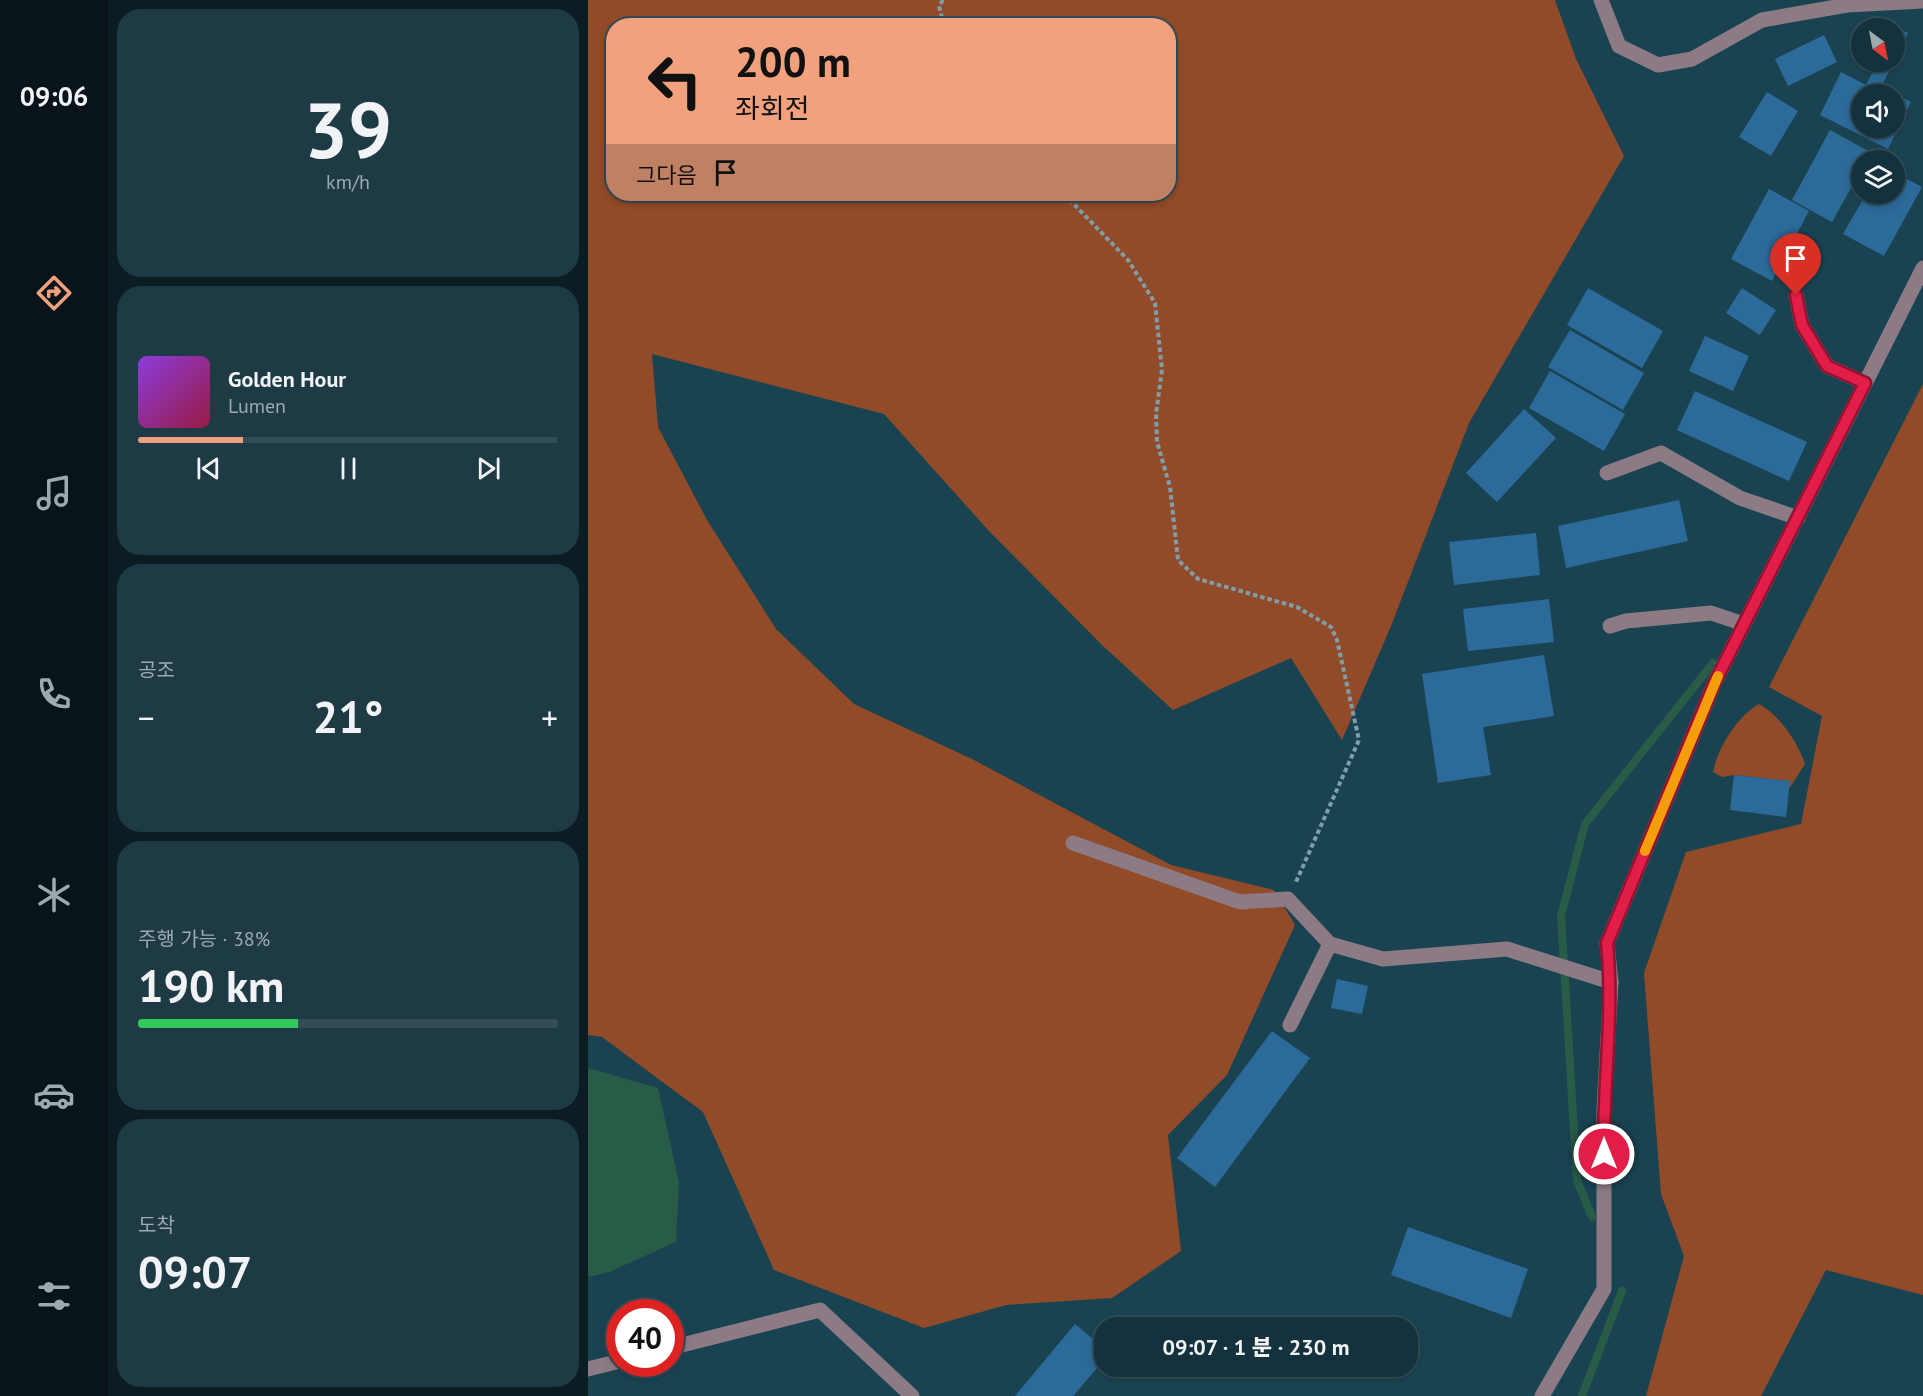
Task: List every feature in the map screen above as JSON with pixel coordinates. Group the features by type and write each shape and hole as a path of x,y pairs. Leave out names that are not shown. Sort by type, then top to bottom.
{"street":[{"path":"1601,0 1619,46 1658,65 1692,59 1762,20 1846,5 1923,1"},
{"path":"1542,1396 1605,1289 1604,1110 1611,982 1607,943 1714,684 1923,268"},
{"path":"1796,295 1802,325 1827,366 1865,383"},
{"path":"1607,473 1661,453 1740,498 1798,518"},
{"path":"1610,626 1626,621 1711,613 1744,624"},
{"path":"1073,843 1240,902 1288,899 1330,944 1383,959 1507,949 1611,982"},
{"path":"1290,1025 1330,944"},
{"path":"684,1344 820,1310 912,1396"},
{"path":"588,1369 606,1364"}],"path":[{"path":"942,18 939,6 944,0"},
{"path":"1071,201 1128,260 1155,303 1162,370 1155,414 1157,442 1170,487 1178,560 1198,579 1298,607 1331,627 1336,640 1359,740 1288,899"}],"shaded area":[{"path":"588,0 1555,0 1576,59 1624,156 1469,423 1391,626 1342,740 1291,658 1173,710 1102,645 989,531 884,414 652,354 658,427 707,520 776,629 854,704 974,760 1171,865 1274,890 1295,925 1227,1075 1168,1135 1181,1251 1112,1298 1006,1305 924,1328 774,1270 703,1112 602,1037 588,1035"},
{"path":"1923,384 1923,1295 1826,1270 1761,1396 1646,1396 1684,1256 1661,1194 1644,973 1686,852 1801,824 1822,716 1769,687"},
{"path":"1759,704 1774,715 1787,730 1805,764 1789,789 1790,781 1734,775 1722,777 1713,772 1719,753 1736,725"},
{"path":"588,1068 658,1088 679,1182 676,1242 609,1272 588,1277"}],"building":[{"path":"1824,35 1837,62 1788,86 1775,59"},
{"path":"1841,72 1864,84 1851,84 1851,130 1820,115"},
{"path":"1873,72 1889,72 1883,84 1867,84"},
{"path":"1767,92 1798,111 1771,156 1739,137"},
{"path":"1905,99 1911,102 1905,114"},
{"path":"1830,130 1866,150 1851,150 1851,188 1832,222 1792,200"},
{"path":"1866,138 1893,138 1888,149"},
{"path":"1905,178 1922,187 1884,256 1843,234 1860,204 1905,204"},
{"path":"1769,189 1809,211 1772,281 1731,259"},
{"path":"1588,288 1663,331 1642,368 1567,325"},
{"path":"1742,288 1776,310 1760,335 1726,313"},
{"path":"1570,330 1644,373 1623,410 1548,367"},
{"path":"1705,336 1749,356 1733,391 1689,371"},
{"path":"1550,371 1625,414 1604,451 1529,408"},
{"path":"1695,391 1807,442 1789,481 1677,430"},
{"path":"1524,409 1556,438 1497,502 1466,473"},
{"path":"1679,500 1688,541 1566,568 1558,526"},
{"path":"1536,533 1540,575 1454,585 1449,542"},
{"path":"1549,599 1554,642 1468,651 1463,609"},
{"path":"1544,655 1554,716 1483,727 1491,775 1438,783 1422,674"},
{"path":"1734,775 1790,781 1786,817 1730,810"},
{"path":"1337,979 1368,986 1362,1014 1331,1008"},
{"path":"1272,1031 1310,1058 1215,1187 1177,1158"},
{"path":"1408,1227 1528,1269 1511,1318 1391,1275"},
{"path":"1075,1324 1094,1340 1094,1372 1073,1396 1015,1396"}],"waterway":[{"path":"1592,1217 1577,1180 1561,916 1585,824 1713,663"},
{"path":"1582,1396 1622,1291"}],"slow traffic":[{"path":"1645,851 1718,676"}],"route":[{"path":"1604,1154 1611,982 1607,943 1714,684 1865,383 1827,366 1802,325 1796,295"}]}
